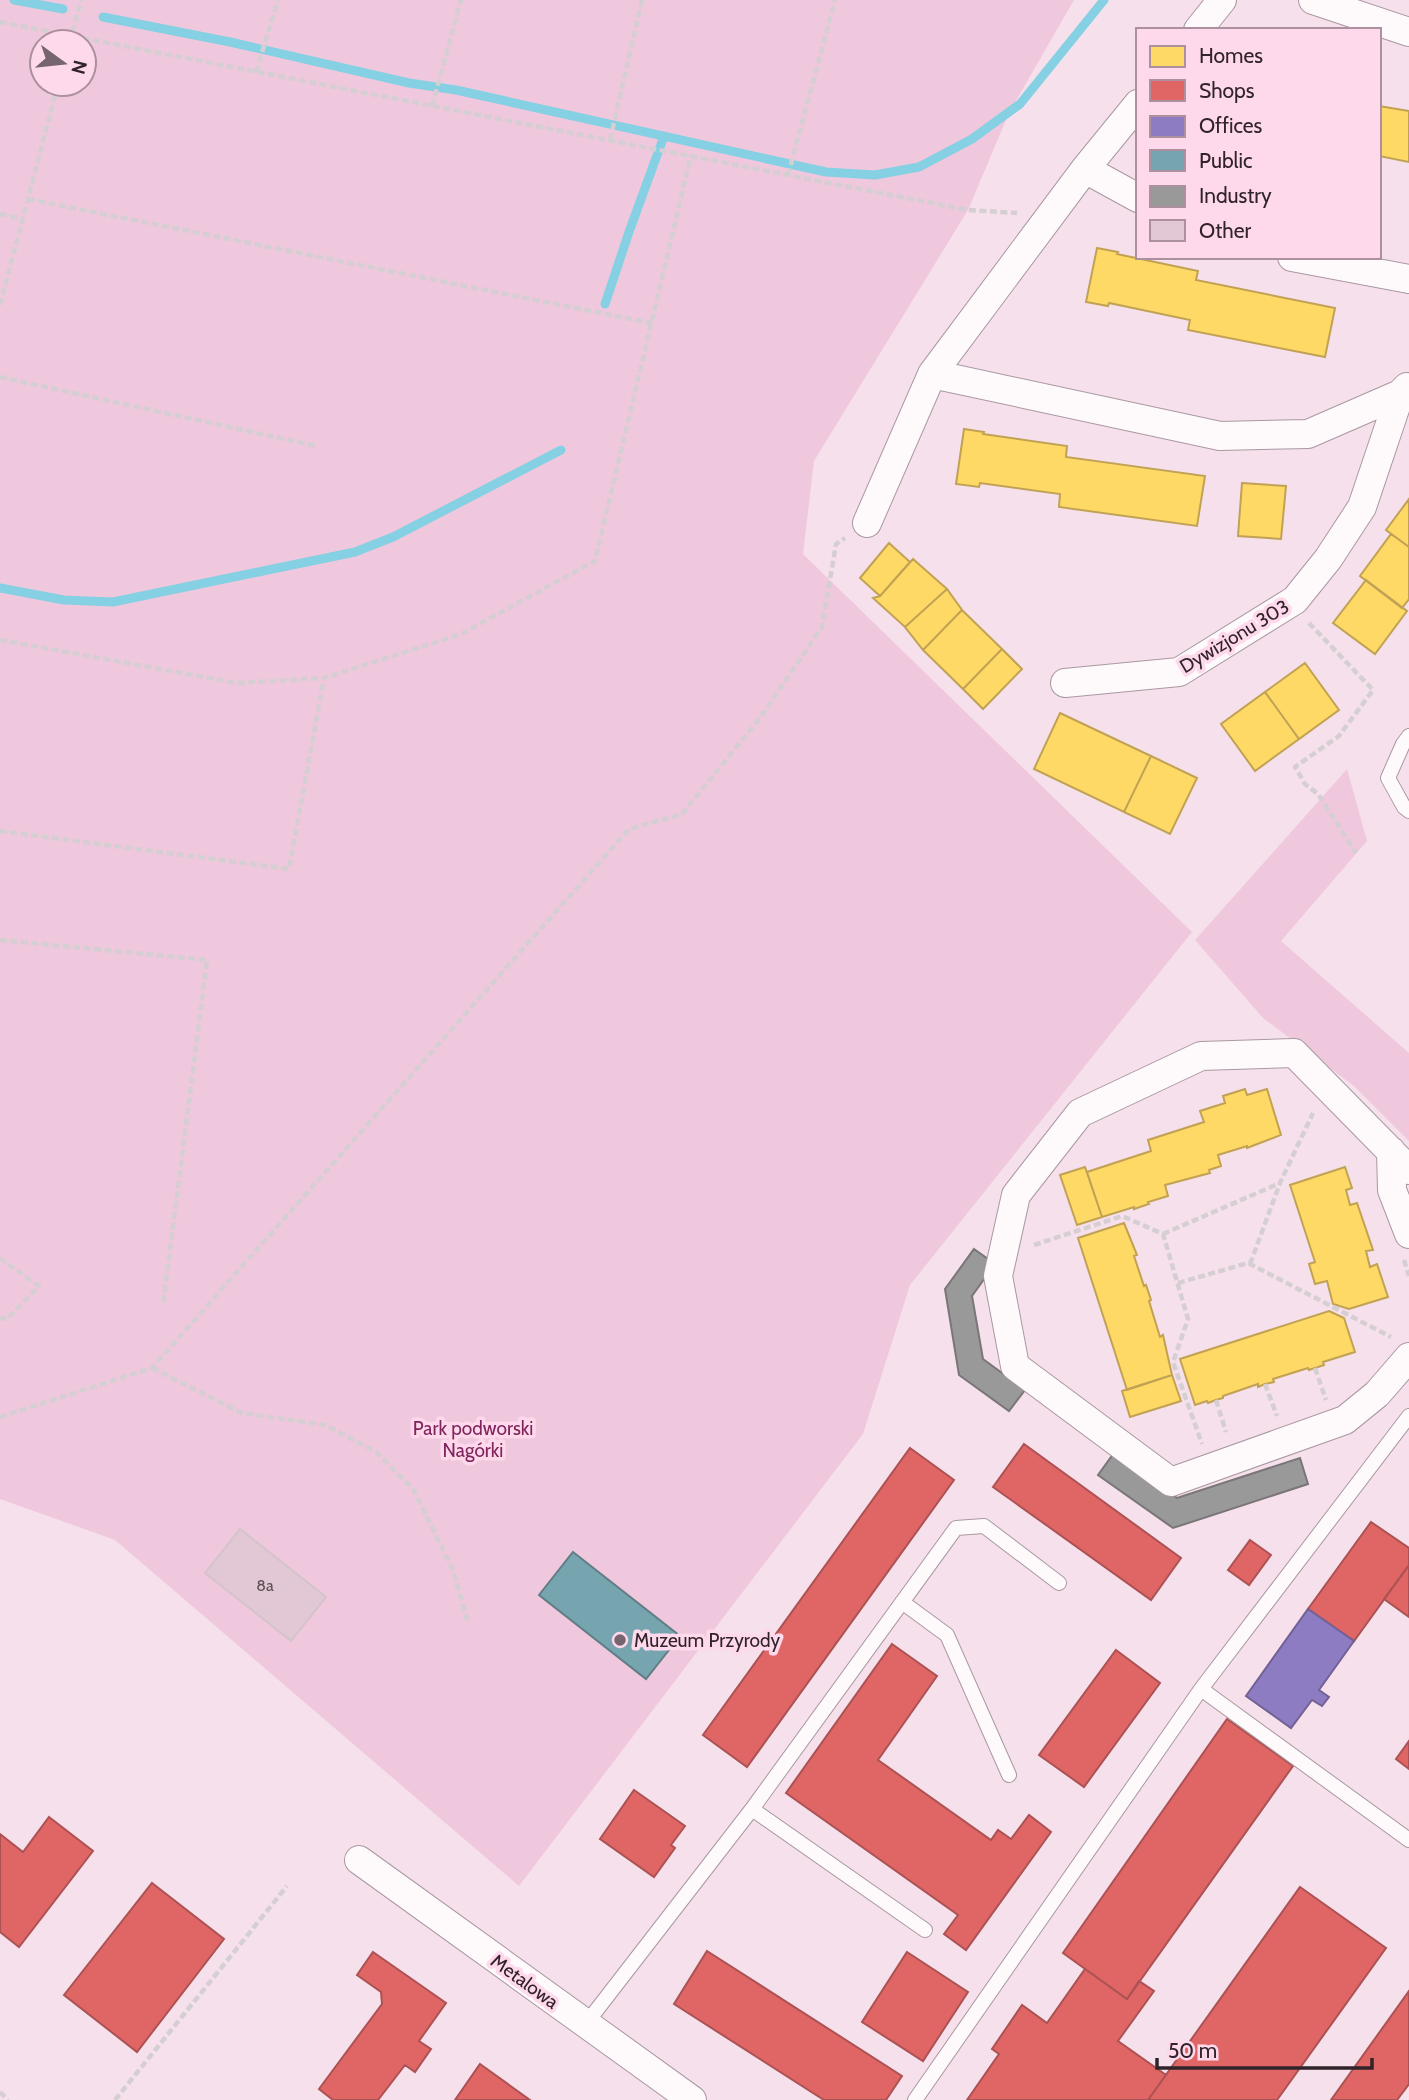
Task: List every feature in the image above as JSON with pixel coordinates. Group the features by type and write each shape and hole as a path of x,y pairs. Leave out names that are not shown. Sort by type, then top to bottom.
{"street":[{"path":"1200,28 1222,0"},
{"path":"1313,0 1409,32"},
{"path":"867,523 932,374 1085,169 1136,106"},
{"path":"1085,169 1136,197"},
{"path":"1303,259 1409,279"},
{"name":"Dywizjonu 303","path":"932,374 1220,436 1308,434 1404,389"},
{"name":"Dywizjonu 303","path":"1066,682 1179,672 1295,600 1328,559 1362,507 1404,389"},
{"path":"1404,1349 1377,1394 1345,1420 1171,1482 1015,1366 998,1276 1016,1195 1080,1113 1201,1056 1294,1053 1400,1161 1392,1190 1405,1241"},
{"name":"Metalowa","path":"359,1860 692,2100"}],"lane":[{"path":"1409,736 1388,778 1409,811"},
{"path":"915,2100 1201,1689 1409,1416"},
{"path":"585,2025 752,1809 956,1528 984,1526 1059,1583"},
{"path":"902,1602 947,1635 1009,1775"},
{"path":"1201,1689 1409,1840"},
{"path":"752,1809 925,1930"}],"path":[{"path":"73,28 81,0"},
{"path":"256,72 278,0"},
{"path":"432,106 461,0"},
{"path":"610,140 642,0"},
{"path":"788,175 835,0"},
{"path":"0,22 28,29"},
{"path":"98,44 968,209 1051,215"},
{"path":"0,305 54,98"},
{"path":"0,640 237,683 324,678 461,634 595,561 691,155"},
{"path":"28,199 651,323"},
{"path":"0,214 23,219"},
{"path":"0,377 316,446"},
{"path":"0,1417 152,1368 629,829 682,814 760,718 822,627 836,544 867,523"},
{"path":"1312,626 1373,690 1339,736 1295,768 1305,784 1318,794 1356,853"},
{"path":"0,831 289,869 324,678"},
{"path":"0,940 207,960 163,1305"},
{"path":"1250,1264 1280,1183 1319,1102"},
{"path":"1003,1255 1122,1216 1163,1234 1280,1183"},
{"path":"1163,1234 1188,1320 1173,1362 1204,1451"},
{"path":"1405,1241 1409,1276"},
{"path":"0,1258 39,1286 7,1319 0,1318"},
{"path":"1178,1283 1248,1262 1404,1349"},
{"path":"152,1368 242,1413 325,1425 376,1452 413,1489 453,1570 468,1623"},
{"path":"1315,1368 1330,1411"},
{"path":"1265,1384 1281,1426"},
{"path":"1216,1401 1230,1443"},
{"path":"115,2100 287,1886"},
{"path":"0,2092 8,2100"}],"green space":[{"name":"Park podworski Nagórki","path":"0,0 1074,0 1009,113 968,210 814,461 803,554 1192,932 910,1285 863,1434 519,1886 115,1540 0,1499"},
{"path":"1347,769 1367,841 1281,941 1409,1053 1409,1141 1354,1086 1263,1018 1195,940"}],"building: Homes":[{"path":"1381,106 1409,111 1409,162 1381,156"},
{"path":"1097,248 1198,271 1196,280 1335,308 1325,357 1188,330 1190,320 1109,303 1108,306 1086,302"},
{"path":"964,429 1067,446 1066,457 1205,476 1197,526 1059,507 1060,494 980,483 979,487 956,484"},
{"path":"1242,483 1286,486 1281,539 1238,536"},
{"path":"1409,499 1409,547 1386,530"},
{"path":"1391,534 1409,547 1409,599 1402,608 1360,576"},
{"path":"889,543 910,562 880,596 860,578"},
{"path":"913,559 947,589 905,627 873,598 880,596"},
{"path":"1366,580 1407,611 1375,654 1333,623"},
{"path":"947,589 962,610 923,650 905,627"},
{"path":"962,610 1002,649 963,689 923,650"},
{"path":"1002,649 1022,669 983,709 963,689"},
{"path":"1305,663 1339,710 1299,739 1265,692"},
{"path":"1265,692 1299,739 1255,771 1221,724"},
{"path":"1060,713 1151,756 1124,812 1034,769"},
{"path":"1151,756 1197,778 1170,834 1124,812"},
{"path":"1245,1089 1247,1095 1267,1089 1281,1135 1247,1148 1218,1155 1221,1166 1209,1170 1210,1173 1165,1185 1168,1196 1102,1217 1087,1172 1151,1151 1148,1140 1204,1122 1200,1111 1225,1103 1223,1096"},
{"path":"1085,1167 1102,1217 1077,1225 1060,1175"},
{"path":"1345,1167 1352,1188 1346,1190 1350,1205 1357,1203 1373,1250 1366,1251 1370,1267 1377,1264 1388,1297 1349,1309 1333,1304 1327,1281 1315,1284 1309,1264 1315,1262 1290,1185"},
{"path":"1124,1223 1137,1255 1134,1256 1151,1300 1149,1301 1160,1337 1163,1335 1172,1375 1127,1390 1078,1238"},
{"path":"1329,1311 1344,1318 1355,1352 1323,1362 1324,1365 1309,1370 1308,1368 1273,1379 1274,1382 1258,1387 1258,1384 1208,1403 1207,1401 1195,1405 1180,1359"},
{"path":"1172,1375 1181,1401 1130,1417 1122,1391"}],"building: Shops":[{"path":"1024,1444 1181,1558 1151,1600 993,1487"},
{"path":"910,1448 954,1480 747,1767 703,1735"},
{"path":"1371,1522 1409,1548 1409,1565 1354,1641 1308,1609"},
{"path":"1250,1540 1271,1555 1249,1585 1228,1570"},
{"path":"1409,1565 1409,1617 1384,1599"},
{"path":"892,1644 937,1676 878,1760 991,1840 998,1830 1011,1839 1029,1815 1051,1832 966,1950 944,1934 958,1915 786,1793"},
{"path":"1116,1650 1160,1683 1084,1787 1039,1755"},
{"path":"1227,1719 1293,1766 1127,1999 1063,1953"},
{"path":"1409,1741 1409,1769 1396,1759"},
{"path":"634,1790 685,1826 671,1845 675,1848 654,1877 600,1839"},
{"path":"49,1817 93,1851 19,1947 0,1932 0,1834 23,1852"},
{"path":"152,1883 224,1939 137,2052 64,1995"},
{"path":"1300,1887 1386,1948 1277,2100 1148,2100"},
{"path":"707,1951 902,2076 886,2100 824,2100 674,2004"},
{"path":"373,1952 446,2003 419,2041 431,2049 415,2072 405,2065 378,2100 333,2100 319,2089 382,2004 381,1992 357,1975"},
{"path":"907,1952 968,1992 923,2061 862,2022"},
{"path":"1085,1969 1127,1999 1139,1981 1154,1991 1118,2041 1166,2075 1148,2100 967,2100 999,2054 992,2049 1022,2005 1047,2023"},
{"path":"1409,1991 1409,2084 1397,2100 1331,2100"},
{"path":"480,2064 530,2100 455,2100"}],"building: Offices":[{"path":"1308,1609 1354,1641 1319,1690 1329,1697 1322,1706 1312,1700 1291,1728 1246,1696"}],"building: Public":[{"path":"573,1552 680,1636 646,1679 539,1595"}],"building: Industry":[{"path":"974,1249 995,1264 972,1296 983,1359 1025,1390 1009,1411 959,1375 945,1289"},
{"path":"1114,1453 1177,1498 1300,1458 1308,1484 1173,1528 1098,1475"}],"building: Other":[{"path":"240,1529 326,1597 291,1641 205,1573"}],"waterway":[{"path":"14,0 63,9"},
{"path":"103,17 230,42 409,83 456,90 826,172 875,175 919,167 972,139 1020,104 1104,0"},
{"path":"605,304 664,136"},
{"path":"0,588 64,600 113,602 355,552 393,537 561,450"}],"place":[{"name":"Muzeum Przyrody","path":"620,1640"}]}
